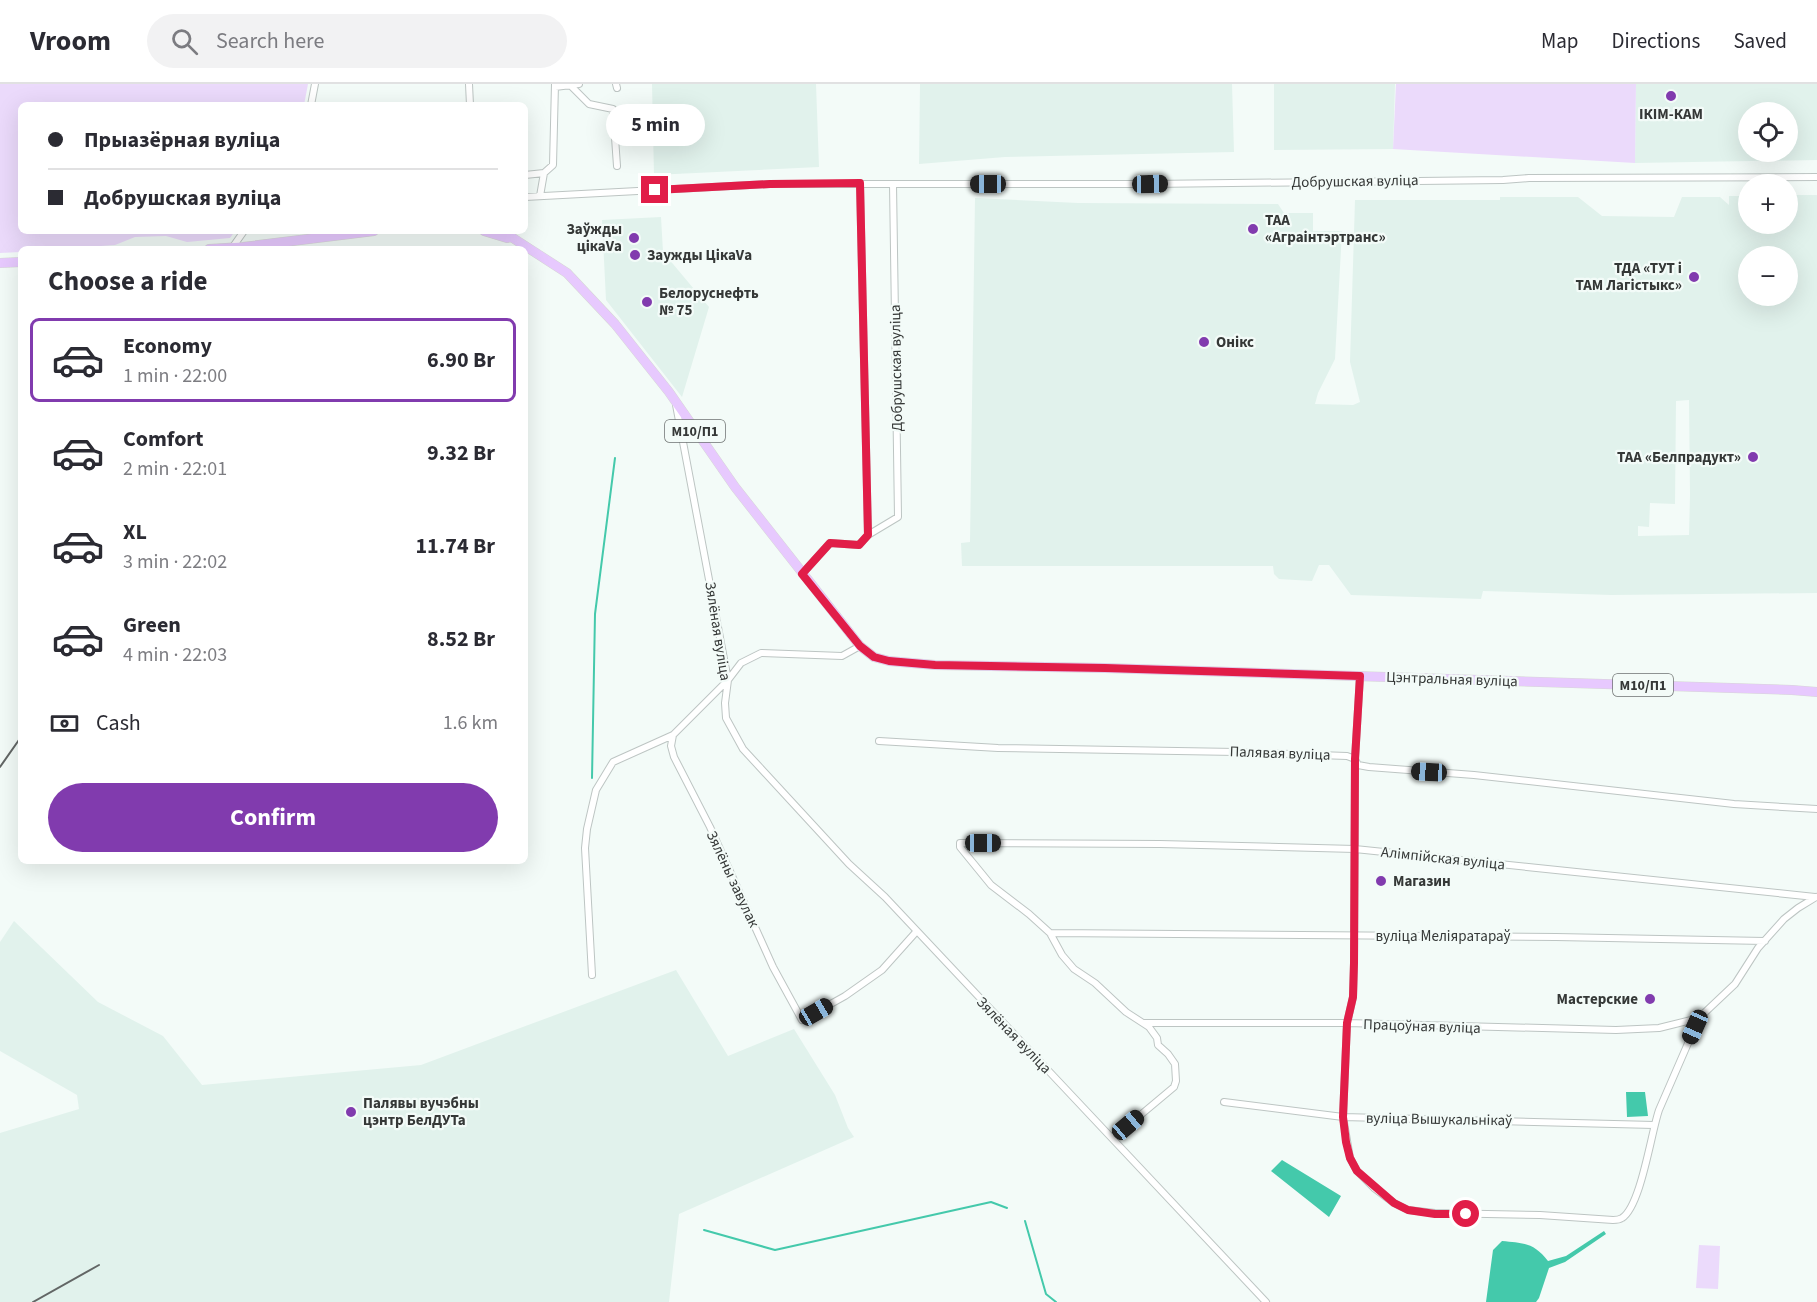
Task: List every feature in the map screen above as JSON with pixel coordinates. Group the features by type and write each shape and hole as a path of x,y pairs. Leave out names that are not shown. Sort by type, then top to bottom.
{"main road":[{"path":"249,246 349,234"},
{"name":"М10/П1","path":"495,234 513,239 525,246"},
{"path":"506,234 513,239"},
{"name":"М10/П1","path":"528,248 567,273 580,285 615,324 676,403"},
{"path":"0,263 18,262"},
{"name":"Цэнтральная вуліца","path":"676,403 735,487 860,646 874,657 889,661 935,665 1105,668 1817,692"}],"street":[{"path":"311,102 315,84"},
{"path":"470,84 470,102"},
{"path":"528,175 544,173 553,165 555,86 575,85 589,104 613,109 617,166"},
{"path":"540,196 544,173"},
{"name":"Добрушская вуліца","path":"528,197 770,184 1160,184 1529,178 1817,177"},
{"path":"802,574 830,543 859,545 868,535 860,183"},
{"name":"Добрушская вуліца","path":"868,535 898,517 892,184"},
{"name":"Зялёная вуліца","path":"676,403 728,680 724,703 726,718 743,749 849,864 885,897 1266,1302"},
{"path":"592,975 585,848 596,790 613,762 673,735 728,680 741,663 761,653 842,656 860,646"},
{"path":"1360,676 1355,759 1353,997 1347,1023 1343,1117 1350,1158 1357,1171 1394,1203 1408,1210 1435,1214 1540,1215 1613,1220 1624,1217 1643,1176 1654,1125 1700,1018 1735,984 1765,941 1784,920 1816,897"},
{"name":"Зялёны завулак","path":"673,735 671,746 674,757 705,818 773,967 802,1020 844,996 882,970 916,932"},
{"name":"Палявая вуліца","path":"879,741 998,748 1347,756 1355,759 1358,765 1370,767 1474,775 1734,804 1817,809"},
{"name":"Алімпійская вуліца","path":"1050,933 991,885 960,847 960,843 1160,844 1355,849 1816,897"},
{"path":"1050,933 1062,955 1074,969 1095,983 1126,1012 1154,1032 1158,1045 1175,1064 1174,1087 1113,1138"},
{"name":"вуліца Меліяратараў","path":"1050,933 1765,941"},
{"name":"Працоўная вуліца","path":"1144,1023 1347,1023 1616,1030 1659,1028 1700,1018"},
{"name":"вуліца Вышукальнікаў","path":"1224,1102 1343,1117 1654,1125"}],"shaded area":[{"path":"0,84 308,84 305,102 18,102 18,234 233,234 230,238 187,242 166,236 135,237 115,245 101,246 18,246 18,252 0,253"},
{"path":"652,84 816,84 819,167 654,175"},
{"path":"920,84 1232,84 1234,152 1005,157 919,164"},
{"path":"1274,84 1395,84 1393,149 1274,150"},
{"path":"1396,84 1636,84 1635,163 1393,149"},
{"path":"1636,84 1817,84 1817,160 1798,160 1798,102 1738,102 1738,161 1635,163"},
{"path":"1798,195 1817,195 1817,593 1611,595 1483,591 1481,599 1351,595 1329,565 1319,565 1312,581 1279,579 1274,574 1273,566 962,566 961,543 970,542 975,198 1078,203 1278,204 1284,213 1313,213 1313,231 1342,231 1335,359 1315,404 1353,405 1360,402 1350,362 1355,200 1500,200 1500,197 1578,197 1602,216 1674,217 1682,197 1720,197 1729,205 1729,196 1738,196 1738,234 1798,234","holes":["1689,400 1689,535 1638,536 1638,526 1649,527 1650,503 1675,504 1676,401"]},
{"path":"661,217 663,252 709,307 682,397 606,300 602,220"},
{"name":"Палявы вучэбны цэнтр БелДУТа","path":"14,921 98,1002 163,1036 202,1085 421,1065 676,970 728,1056 794,1029 835,1095 854,1137 679,1214 669,1302 0,1302 0,1133 79,1109 77,1095 0,1051 0,942"},
{"path":"1626,1092 1645,1092 1648,1116 1627,1117"},
{"path":"1282,1160 1341,1196 1329,1217 1271,1171"},
{"path":"1604,1231 1606,1234 1565,1262 1549,1268 1536,1302 1486,1302 1493,1250 1502,1241 1533,1247 1548,1261 1566,1256"},
{"path":"1699,1245 1720,1246 1718,1289 1696,1288"}],"waterway":[{"path":"592,778 595,614 615,458"},
{"path":"704,1230 775,1250 991,1202 1007,1208"},
{"path":"1025,1221 1046,1294 1056,1302"}],"railway":[{"path":"0,767 18,741"},
{"path":"33,1302 99,1265"}],"place":[{"name":"ІКІМ-КАМ","path":"1671,96"},
{"name":"ТАА «Аграінтэртранс»","path":"1253,229"},
{"name":"Заўжды цікаVа","path":"634,238"},
{"name":"Заужды ЦікаVа","path":"635,255"},
{"name":"ТДА «ТУТ і ТАМ Лагістыкс»","path":"1694,277"},
{"name":"Белоруснефть № 75","path":"647,302"},
{"name":"Онікс","path":"1204,342"},
{"name":"ТАА «Белпрадукт»","path":"1753,457"},
{"name":"Магазин","path":"1381,881"},
{"name":"Мастерские","path":"1650,999"},
{"name":"Палявы вучэбны цэнтр БелДУТа","path":"351,1112"}],"route":[{"path":"655,190 770,184 860,183 868,535 859,545 830,543 802,574 860,646 874,657 889,661 935,665 1360,676 1355,759 1353,997 1347,1023 1343,1117 1346,1142 1350,1158 1357,1171 1394,1203 1408,1210 1435,1214 1466,1214"}]}
